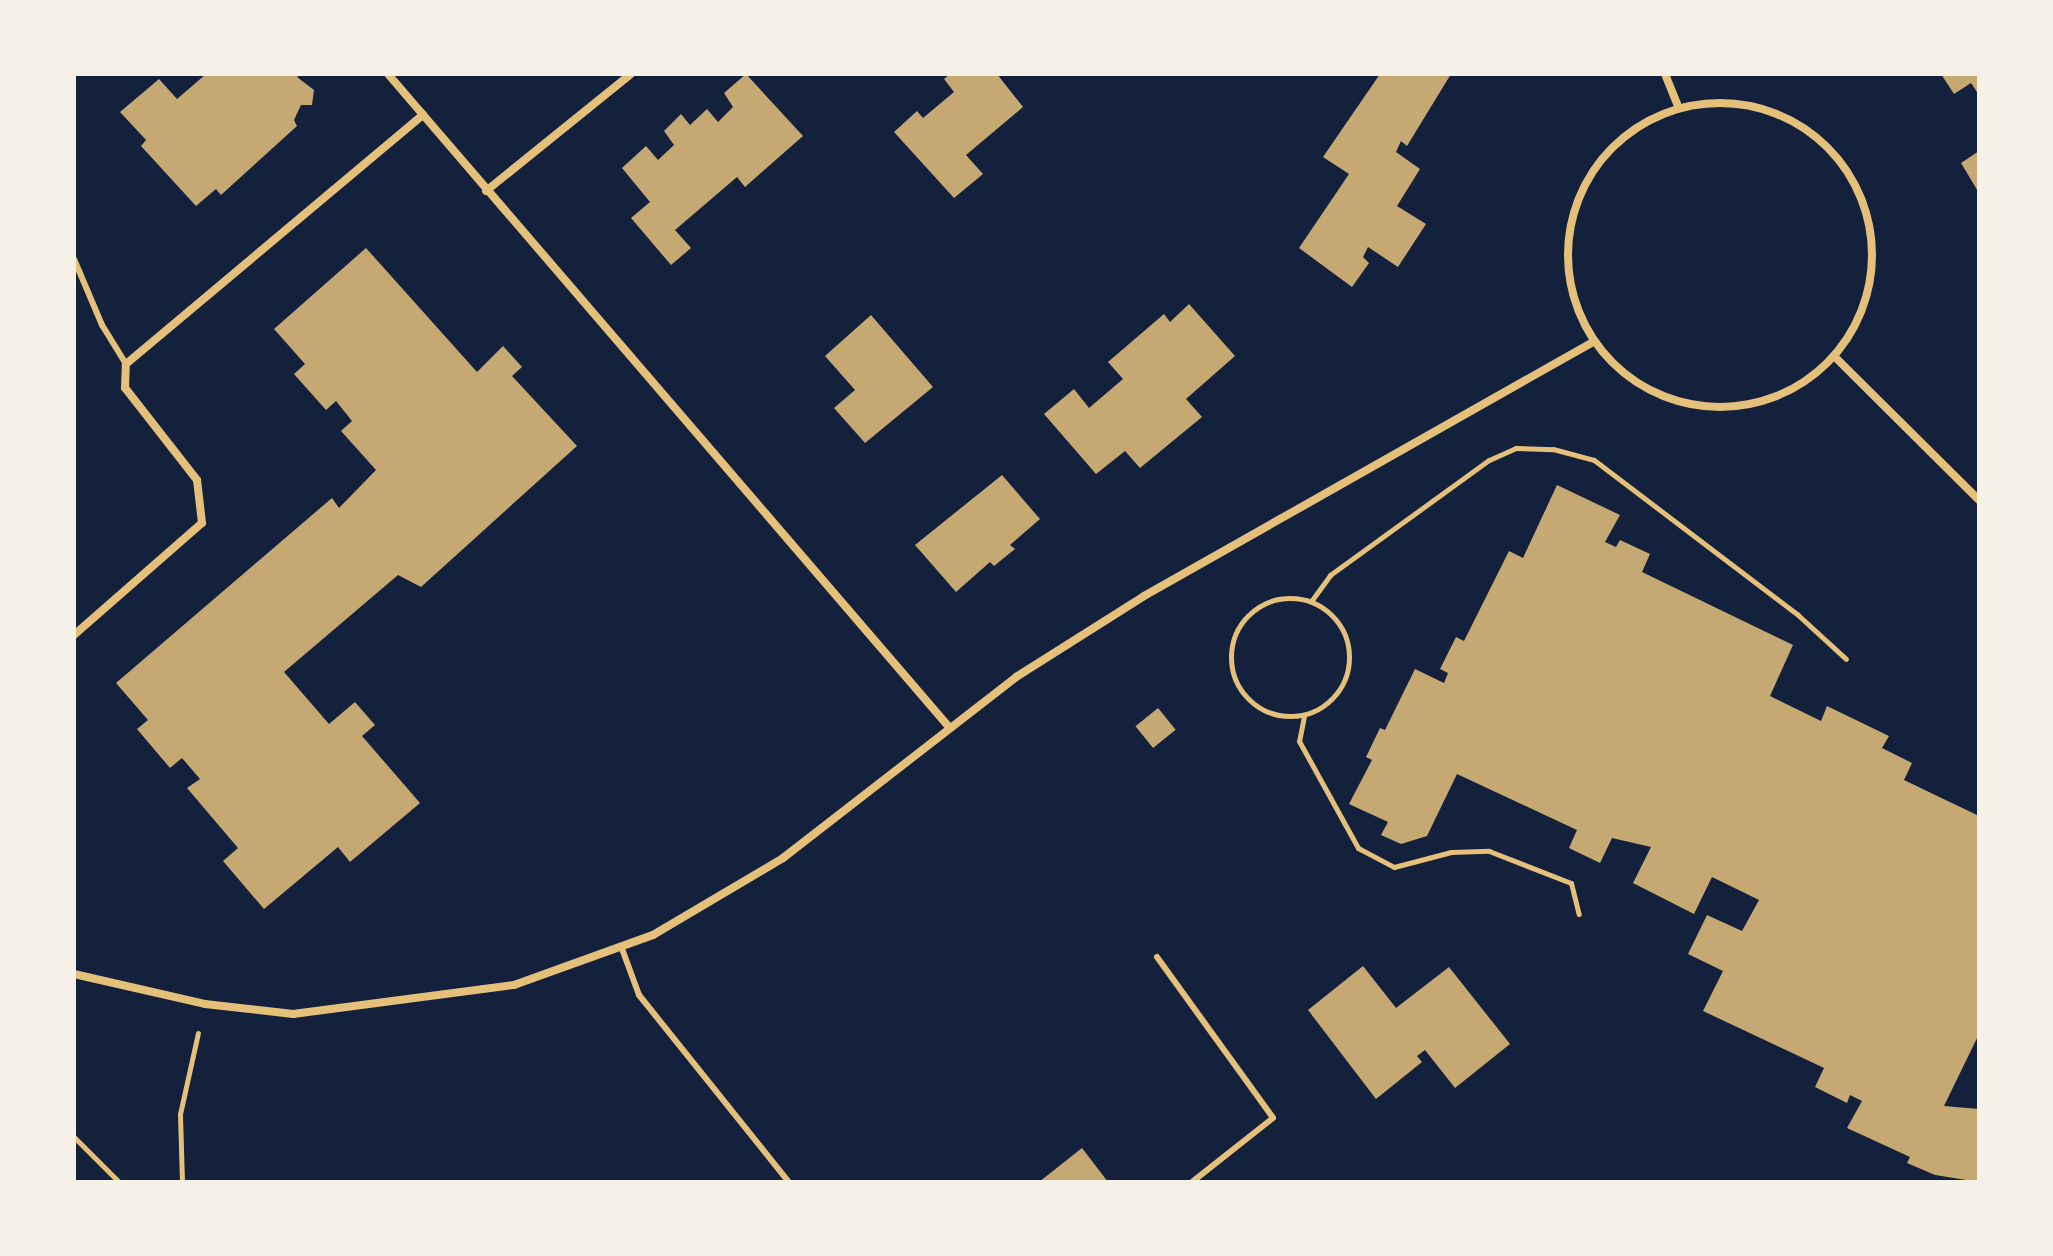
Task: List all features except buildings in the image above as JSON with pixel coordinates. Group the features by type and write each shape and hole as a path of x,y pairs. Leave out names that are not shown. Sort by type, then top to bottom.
{"street":[{"path":"388,74 950,728"},
{"path":"486,191 631,74"},
{"path":"1665,74 1679,108"},
{"path":"1735,103 1788,118 1833,151 1863,199 1873,254 1864,309 1835,357 1792,391 1738,407 1696,405 1632,381 1593,342 1570,282 1566,250 1576,203 1599,160 1635,128 1679,108 1735,103"},
{"path":"74,635 202,523 197,480 125,388 126,364 423,115"},
{"path":"74,974 205,1004 293,1014 397,1004 514,985 653,935 783,858 1016,677 1144,596 1593,342"},
{"path":"1835,357 1979,500"}],"lane":[{"path":"74,259 102,325 126,364"},
{"path":"621,946 639,995 789,1182"},
{"path":"1157,957 1273,1118 1192,1182"}],"path":[{"path":"1312,600 1330,575 1489,460 1516,448 1553,449 1594,460 1798,615 1846,659"},
{"path":"1280,597 1312,600 1335,614 1349,655 1340,691 1304,716 1264,713 1248,699 1237,680 1231,646 1257,604 1280,597"},
{"path":"1304,716 1299,741 1358,848 1394,867 1451,852 1489,851 1571,883 1579,914"},
{"path":"182,1182 180,1114 205,1004"},
{"path":"74,1137 119,1182"}]}
